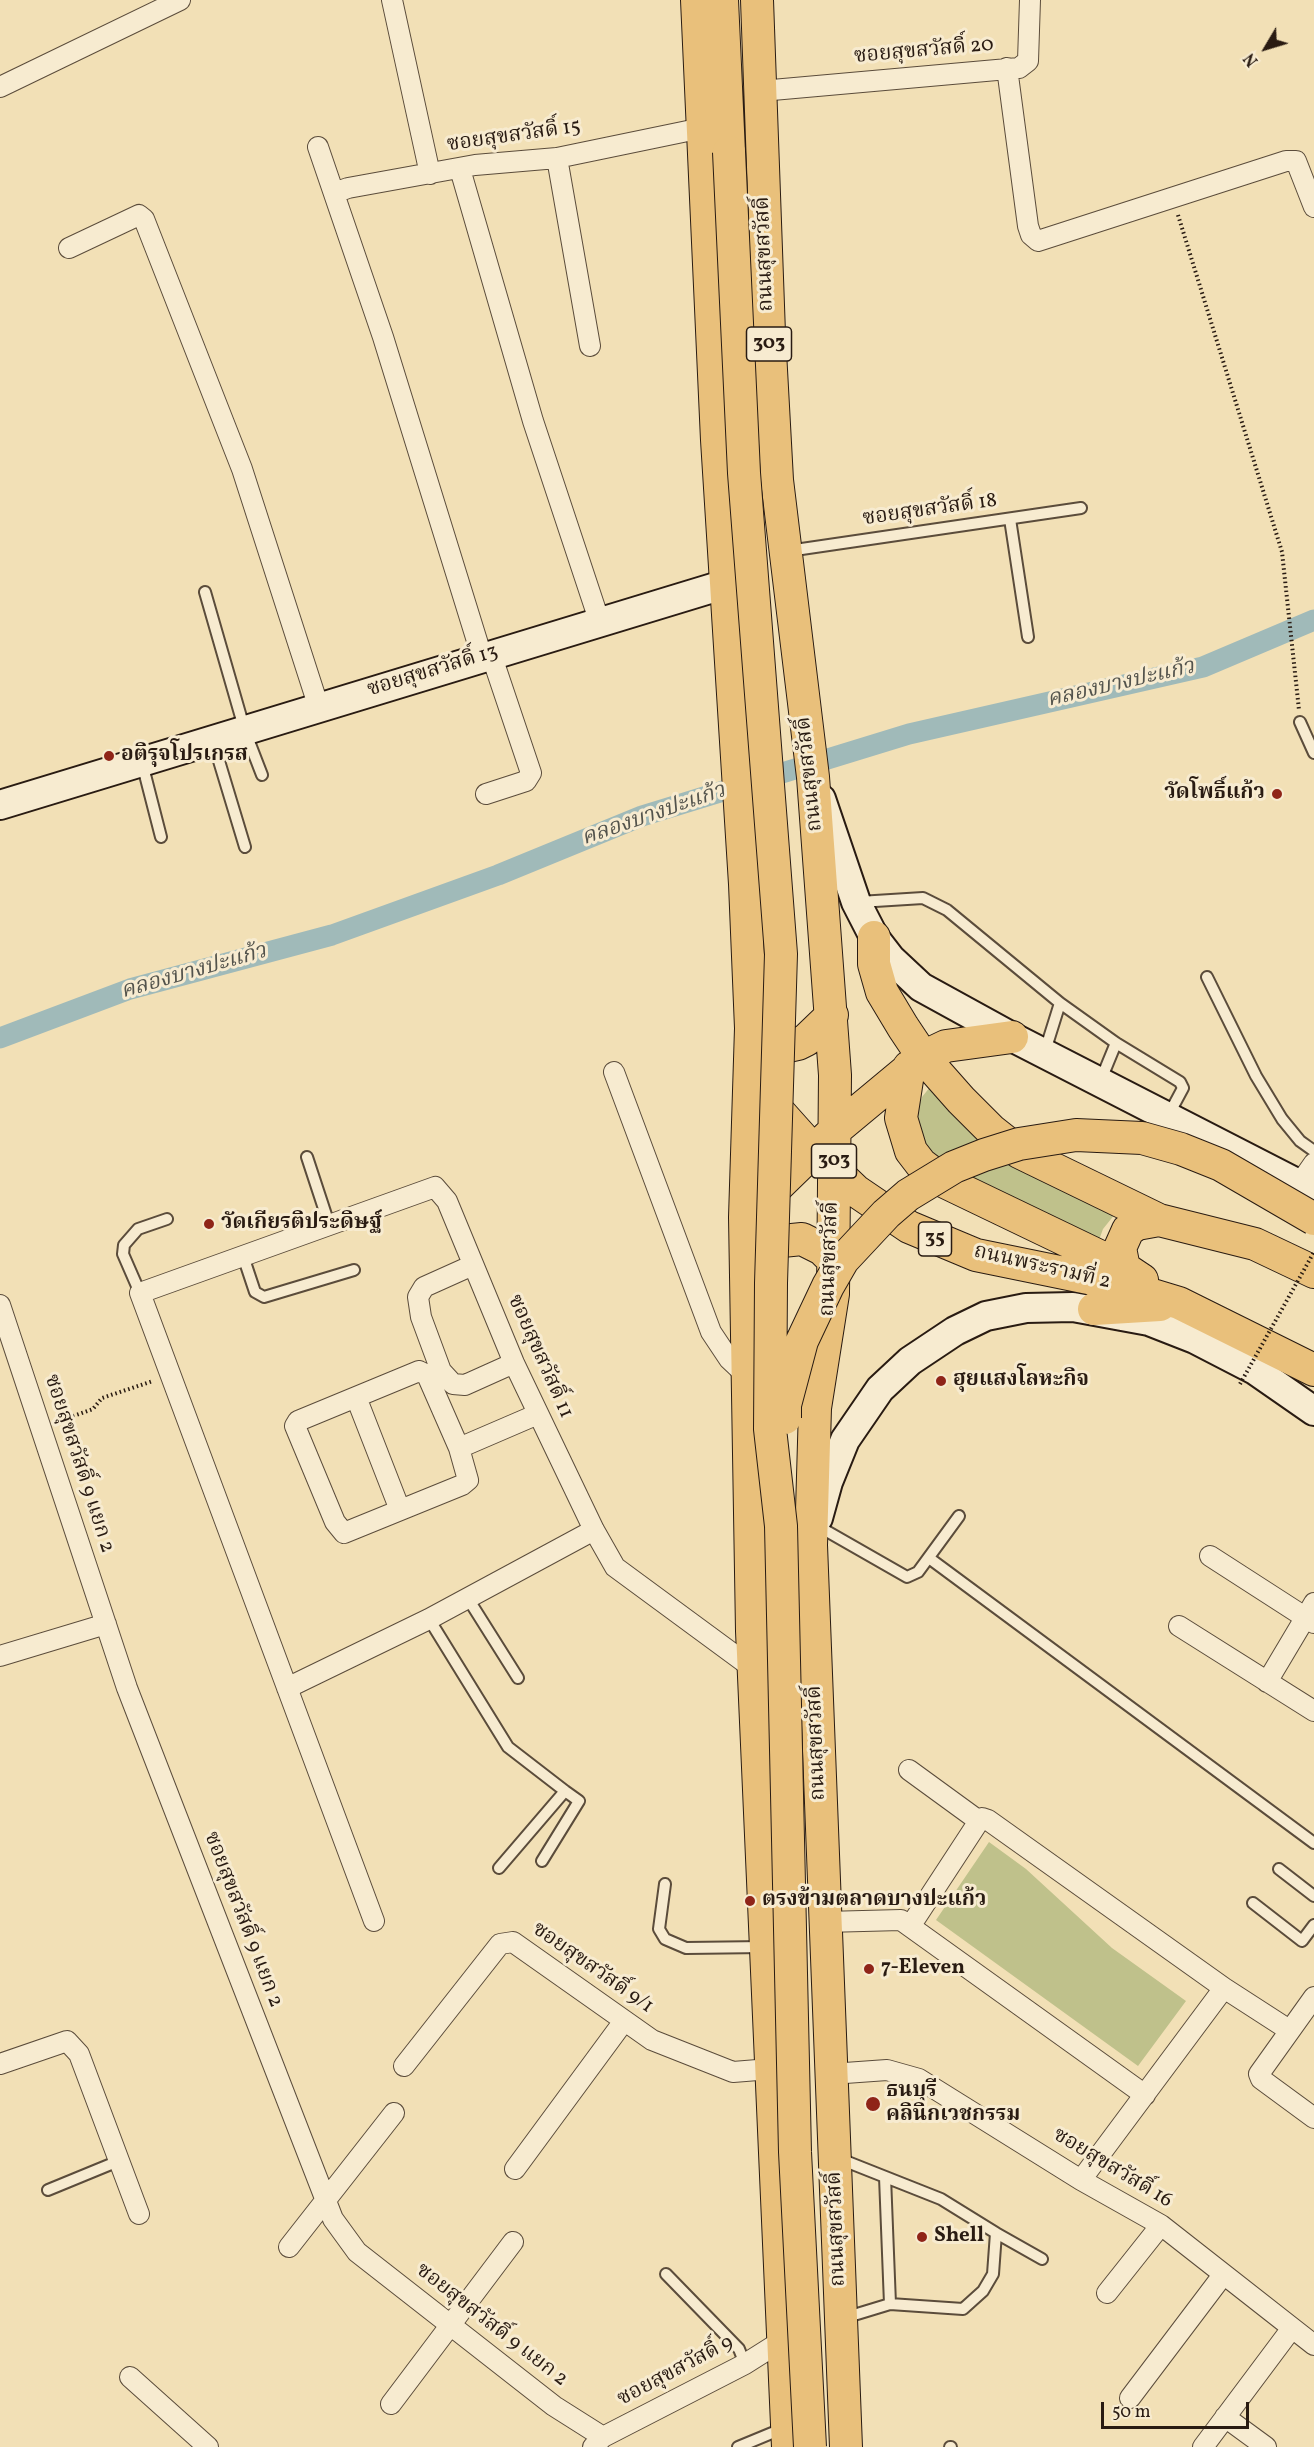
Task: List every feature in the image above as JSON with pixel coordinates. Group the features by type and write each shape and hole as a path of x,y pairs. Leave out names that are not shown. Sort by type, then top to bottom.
{"main road":[{"path":"697,0 751,1028 746,1217 753,1631 764,1947 783,2340 795,2440"},
{"path":"722,0 744,473 781,954 781,1025 771,1283 770,1429 781,1527"},
{"name":"ถนนสุขสวัสดิ์","path":"758,0 772,406 784,551 813,777 832,1015 827,1150 834,1261 833,1294 815,1408 814,1630 846,2447"},
{"name":"ซอยสุขสวัสดิ์ 13","path":"0,805 726,584"},
{"path":"813,777 856,902 874,937 891,959 921,987 1100,1083 1309,1179"},
{"path":"874,937 874,964 882,992 916,1062 991,1130 1020,1152 1159,1220 1255,1244 1314,1272"},
{"path":"751,1028 771,1042 789,1046 806,1040 832,1015"},
{"path":"746,1217 827,1150 916,1062 946,1046 1012,1037"},
{"path":"916,1062 901,1118 911,1151 921,1164 945,1182 1124,1268 1179,1303"},
{"name":"ถนนพระรามที่ 2","path":"751,1071 762,1093 827,1150 879,1209 909,1227 940,1242 976,1255 1113,1283 1179,1303 1314,1370"},
{"path":"795,2440 795,2152 781,1527 785,1405 802,1341 843,1260 886,1214 908,1195 954,1167 1019,1144 1076,1135 1142,1138 1181,1149 1221,1165 1314,1219"},
{"path":"1124,1268 1120,1248 1128,1230 1137,1224 1159,1220"},
{"path":"747,1264 782,1241 802,1239 822,1249 834,1261"},
{"path":"1094,1308 1179,1303"},
{"name":"ถนนพระรามที่ 2","path":"814,1535 828,1482 845,1440 880,1389 910,1361 955,1331 986,1316 1050,1306 1094,1308 1149,1321 1195,1340 1255,1370 1314,1411"}],"street":[{"path":"0,87 180,0"},
{"path":"392,0 430,174"},
{"name":"ซอยสุขสวัสดิ์ 20","path":"761,91 1024,66 1028,61 1030,0"},
{"path":"1007,69 1028,226 1031,235 1038,241 1286,160 1296,161 1314,207"},
{"name":"ซอยสุขสวัสดิ์ 15","path":"334,193 348,188 475,165 557,158 702,128"},
{"path":"318,147 383,337 486,656 531,773 526,781 486,794"},
{"path":"557,158 590,346"},
{"path":"460,169 533,422 600,623"},
{"path":"69,248 139,215 144,219 242,469 319,708"},
{"path":"614,1072 711,1332 729,1359 747,1376"},
{"name":"ซอยสุขสวัสดิ์ 11","path":"329,1224 429,1187 440,1190 447,1201 514,1363 594,1530 615,1567 755,1670"},
{"path":"329,1224 140,1293 374,1921"},
{"path":"473,1266 424,1287 418,1297 421,1317 441,1371 453,1384 465,1385 514,1363"},
{"name":"ซอยสุขสวัสดิ์ 9 แยก 2","path":"0,1305 127,1688 333,2219 357,2252 598,2442"},
{"path":"420,1371 427,1375 459,1448 468,1480 462,1485 344,1533 335,1522 295,1426 298,1421 420,1371"},
{"path":"356,1397 400,1510"},
{"path":"459,1448 538,1414"},
{"path":"287,1688 429,1619 594,1530"},
{"path":"1210,1556 1311,1614 1267,1682"},
{"path":"0,1656 106,1624"},
{"path":"1179,1626 1314,1711"},
{"path":"909,1770 979,1821"},
{"path":"911,1925 982,1818 1214,1978 1224,1988 1289,2030"},
{"path":"825,1922 902,1920 1145,2095"},
{"name":"ซอยสุขสวัสดิ์ 9/1","path":"404,2066 500,1944 513,1942 652,2040 733,2072 770,2069"},
{"path":"1081,2180 1224,1988"},
{"path":"1314,1997 1259,2074 1261,2079 1314,2118"},
{"path":"515,2169 624,2021"},
{"path":"9,2061 67,2042 79,2054 121,2160 139,2214"},
{"name":"ซอยสุขสวัสดิ์ 16","path":"831,2074 887,2070 919,2079 1081,2180 1161,2226 1314,2345"},
{"path":"289,2247 394,2113"},
{"path":"1107,2293 1161,2226"},
{"path":"391,2404 513,2242"},
{"path":"1130,2398 1223,2275"},
{"path":"1203,2447 1292,2328"},
{"name":"ซอยสุขสวัสดิ์ 9","path":"598,2442 745,2364 783,2340"},
{"path":"130,2377 208,2447"},
{"path":"1225,2418 1266,2447"}],"lane":[{"name":"ซอยสุขสวัสดิ์ 18","path":"784,551 1081,508"},
{"path":"1010,519 1028,637"},
{"path":"206,592 245,731 262,775"},
{"path":"1300,722 1314,753"},
{"path":"213,741 245,847"},
{"path":"142,763 160,837"},
{"path":"856,902 922,898 947,910 1060,1003 1116,1043 1180,1082 1183,1088 1168,1116"},
{"path":"1207,977 1256,1076 1282,1119 1300,1141 1314,1151"},
{"path":"1044,1054 1060,1003"},
{"path":"1100,1083 1116,1043"},
{"path":"307,1157 329,1224"},
{"path":"140,1293 123,1254 124,1245 128,1236 138,1229 167,1219"},
{"path":"243,1256 255,1292 264,1297 354,1270"},
{"path":"814,1535 907,1577 918,1572 959,1516"},
{"path":"929,1558 1314,1843"},
{"path":"467,1597 518,1678"},
{"path":"429,1619 508,1747 579,1801 542,1861"},
{"path":"499,1868 565,1791"},
{"path":"1279,1869 1314,1896"},
{"path":"666,1884 659,1929 665,1939 686,1948 764,1947"},
{"path":"1253,1903 1302,1941 1314,1925"},
{"path":"835,2157 941,2199 1042,2259"},
{"path":"48,2190 121,2160"},
{"path":"885,2177 890,2304"},
{"path":"841,2319 890,2304 963,2309 983,2291 993,2274 996,2233"},
{"path":"666,2274 739,2349 745,2364"},
{"path":"738,2447 795,2440"}],"path":[{"path":"1172,197 1282,552 1300,722"},
{"path":"1239,1384 1314,1251"},
{"path":"41,1427 93,1409 102,1398 171,1376"}],"green space":[{"path":"930,1087 1115,1214 1103,1229 1099,1240 986,1189 926,1150 917,1120 917,1111 922,1097"},
{"path":"989,1842 1026,1869 1112,1948 1186,2001 1138,2066 936,1920"}],"waterway":[{"name":"คลองบางปะแก้ว","path":"0,1038 130,989 332,935 498,875 642,816 909,734 1203,667 1314,620"}],"place":[{"name":"อติรุจโปรเกรส","path":"109,756"},
{"name":"วัดโพธิ์แก้ว","path":"1277,794"},
{"name":"วัดเกียรติประดิษฐ์","path":"209,1224"},
{"name":"ฮุยแสงโลหะกิจ","path":"941,1381"},
{"name":"ตรงข้ามตลาดบางปะแก้ว","path":"750,1901"},
{"name":"7-Eleven","path":"869,1969"},
{"name":"ธนบุรี คลินิกเวชกรรม","path":"873,2104"},
{"name":"Shell","path":"922,2237"}]}
